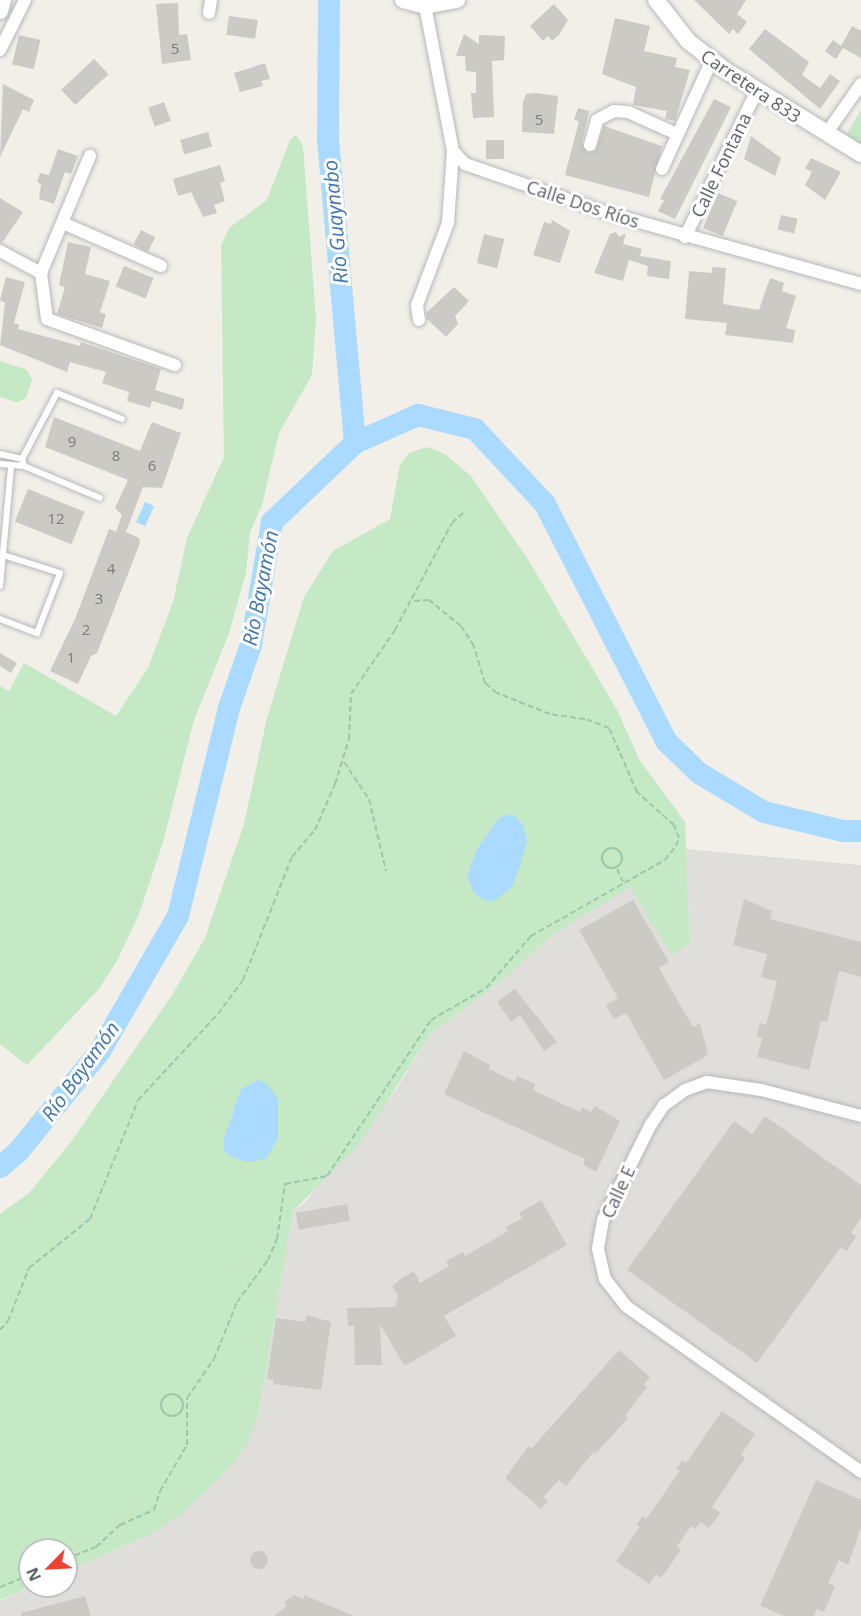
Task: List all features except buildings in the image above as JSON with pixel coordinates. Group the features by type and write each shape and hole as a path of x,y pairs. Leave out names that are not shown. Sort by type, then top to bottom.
{"street":[{"path":"0,11 3,0"},
{"path":"0,50 25,0"},
{"path":"403,0 425,6 457,0"},
{"name":"Carretera 833","path":"656,0 688,41 712,60 756,93 861,154"},
{"path":"419,320 417,305 448,223 453,151 425,6"},
{"path":"662,169 676,134 712,60"},
{"path":"826,134 861,84"},
{"name":"Calle Fontana","path":"685,237 756,93"},
{"path":"590,145 597,120 614,111 628,112 676,134"},
{"name":"Calle Dos Ríos","path":"453,151 465,165 685,237 861,284"},
{"path":"90,156 41,273 47,319 175,365"},
{"path":"63,223 161,266"},
{"path":"0,251 41,273"},
{"name":"Calle E","path":"861,1116 761,1090 707,1082 685,1090 664,1105 651,1124 603,1220 598,1249 605,1279 626,1306 861,1472"}],"lane":[{"path":"24,466 22,459 57,393 122,420"},
{"path":"0,454 22,459"},
{"path":"0,464 11,467 24,466 100,498"},
{"path":"0,586 11,467"},
{"path":"0,619 37,633 60,573 3,555"}],"path":[{"path":"0,1330 8,1321 29,1268 90,1220 138,1100 235,993 292,857 315,830 344,761 352,717 351,694 412,601 443,537 465,511"},
{"path":"78,1554 96,1547 120,1525 154,1510 160,1491 187,1445 184,1405 180,1397 173,1394 165,1397 161,1405 164,1413 172,1416 180,1413 184,1405 214,1359 243,1291 268,1260 277,1239 285,1184 290,1180 327,1176 431,1020 486,988 531,936 665,860 678,838 674,825 637,792 609,728 585,719 550,714 497,693 483,677 474,646 461,626 429,600 412,601"},
{"path":"344,761 369,799 386,871"},
{"path":"615,848 621,854 622,862 616,868 608,868 602,863 602,855 607,849 615,848"},
{"path":"616,868 623,882"},
{"path":"0,1587 18,1580"}],"shaded area":[{"path":"686,849 861,865 861,1616 0,1616 0,1601 18,1593 18,1598 78,1598 78,1567 148,1536 227,1470 258,1417 293,1211 305,1202 396,1090 431,1033 497,985 555,933 630,886 672,954 690,945"}],"green space":[{"path":"861,110 861,149 844,138"},
{"path":"296,135 303,146 316,319 312,375 279,433 262,505 250,532 246,573 229,633 194,720 164,839 139,914 118,959 98,990 27,1065 0,1044 0,686 9,691 24,663 116,716 148,668 173,602 187,538 224,457 221,246 229,228 267,200 290,140"},
{"path":"0,361 27,370 32,380 26,398 17,402 0,397"},
{"path":"427,447 445,454 471,476 529,561 617,710 639,759 685,822 690,944 672,955 630,887 555,933 497,985 431,1033 359,1145 293,1211 258,1417 248,1442 232,1465 181,1515 147,1536 78,1567 78,1538 18,1538 18,1592 0,1600 0,1214 29,1193 71,1142 172,995 205,938 244,824 267,718 304,597 333,551 390,519 400,465 409,453"}],"water":[{"path":"145,502 154,506 145,526 136,522"},
{"path":"512,814 522,823 527,841 520,866 512,887 494,901 483,900 473,891 467,876 477,849 499,818"},
{"path":"258,1080 267,1084 278,1099 278,1139 265,1159 247,1162 230,1156 224,1151 224,1139 241,1089"}],"waterway":[{"name":"Río Guaynabo","path":"329,0 328,140 355,443"},
{"name":"Río Bayamón","path":"0,1167 18,1152 100,1051 178,916 229,708 251,645 272,522 355,443 418,415 475,429 545,504 667,742 699,773 764,812 843,831 861,831"}]}
